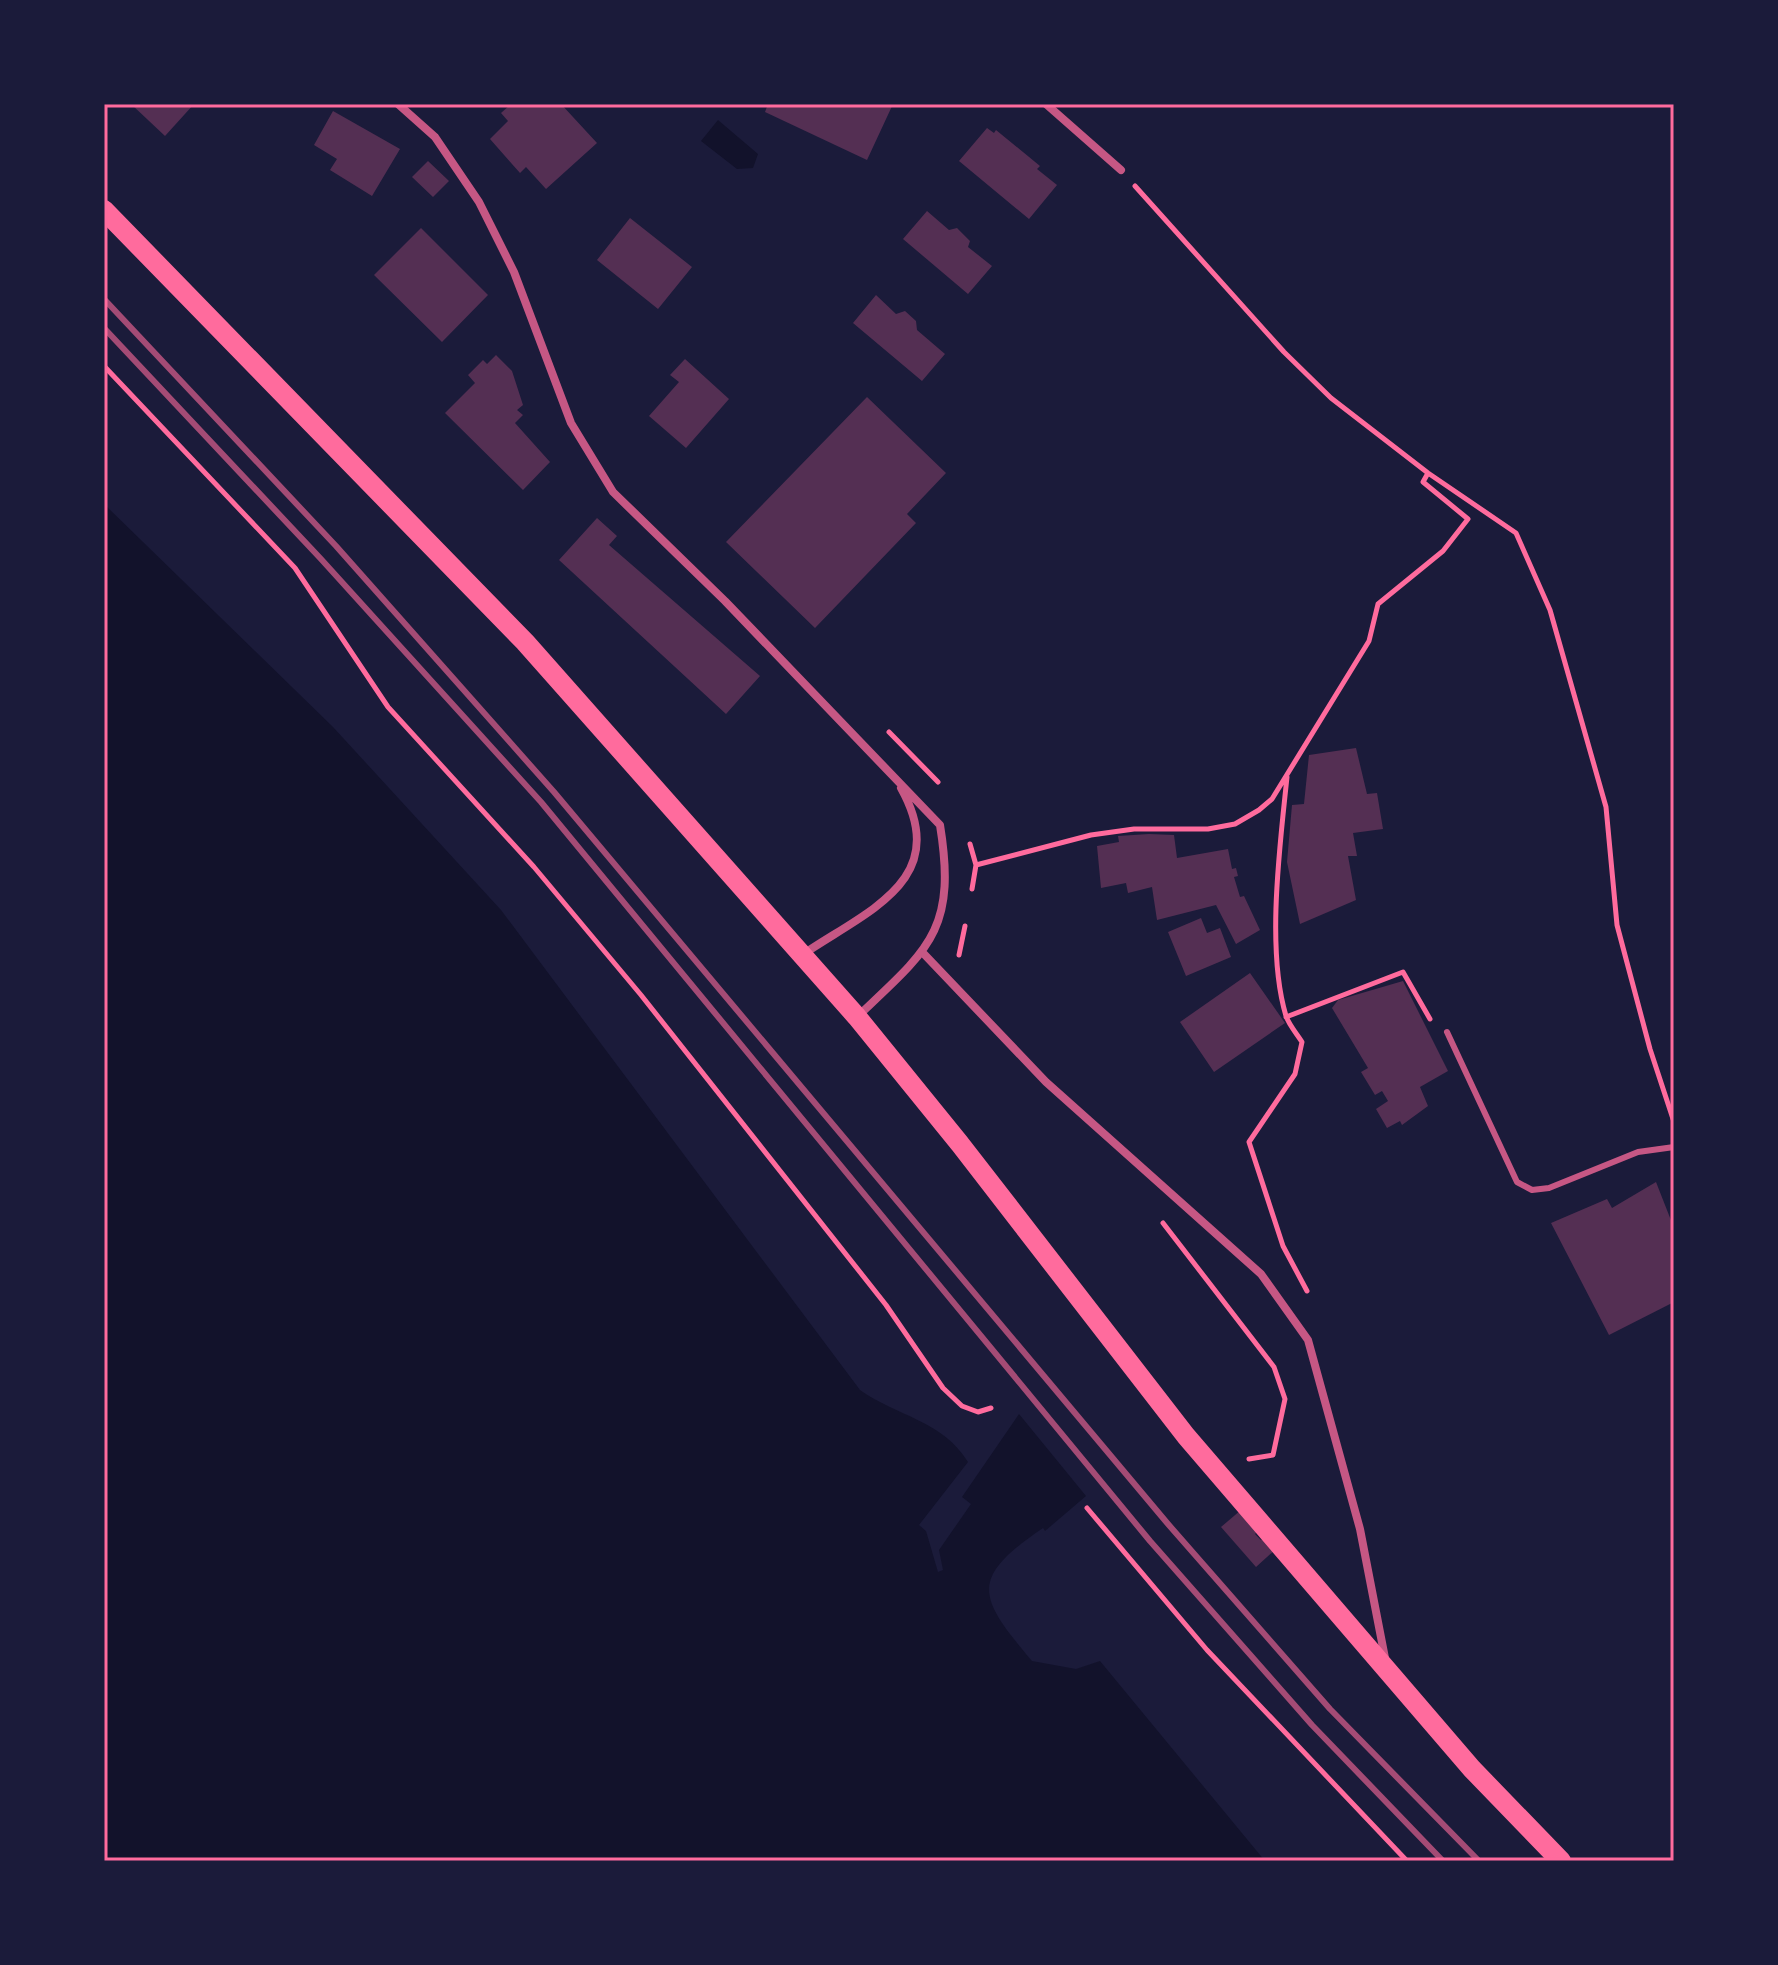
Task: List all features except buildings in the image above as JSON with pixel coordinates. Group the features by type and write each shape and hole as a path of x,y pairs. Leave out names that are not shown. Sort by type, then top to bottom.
{"main road":[{"path":"104,210 525,642 857,1017 960,1144 1186,1436 1472,1769 1561,1861"}],"street":[{"path":"398,104 435,137 479,202 514,272 571,423 613,492 940,825 946,867 941,914 924,954 857,1017"},
{"path":"1046,104 1121,170"},
{"path":"802,955 882,904 904,880 918,849 916,815 895,777"},
{"path":"924,954 1046,1082 1261,1274 1308,1340 1360,1529 1387,1671"}],"lane":[{"path":"1447,1032 1517,1182 1532,1190 1549,1188 1638,1152 1674,1147"}],"path":[{"path":"1121,170 1312,380 1428,473 1516,533 1550,610 1606,807 1617,925 1650,1049 1674,1122"},
{"path":"104,366 295,568 388,707 534,867 641,995 886,1305 943,1388 962,1406 978,1412 991,1408"},
{"path":"976,865 1091,835 1134,829 1208,829 1235,824 1272,799 1369,641 1378,604 1443,551 1468,519 1423,482 1428,473"},
{"path":"1287,773 1278,867 1278,957 1286,1017 1302,1042 1295,1074 1249,1142 1283,1246 1309,1295"},
{"path":"1286,1017 1403,972 1427,1017 1447,1032"},
{"path":"1161,1220 1274,1367 1285,1399 1273,1455 1249,1459"},
{"path":"1087,1508 1207,1650 1407,1861"}],"shaded area":[{"path":"718,120 758,154 753,168 737,169 701,141"},
{"path":"104,504 333,727 501,910 860,1390 933,1428 958,1448 968,1462 919,1525 926,1531 938,1572 943,1570 939,1550 971,1504 962,1497 1019,1414 1086,1496 1045,1531 1043,1528 1002,1561 992,1576 989,1590 1000,1620 1032,1661 1076,1669 1100,1661 1265,1861 104,1861"}],"railway":[{"path":"104,299 336,546 554,792 1168,1524 1330,1709 1479,1861"},
{"path":"104,328 321,559 541,802 1150,1541 1312,1725 1443,1861"}]}
